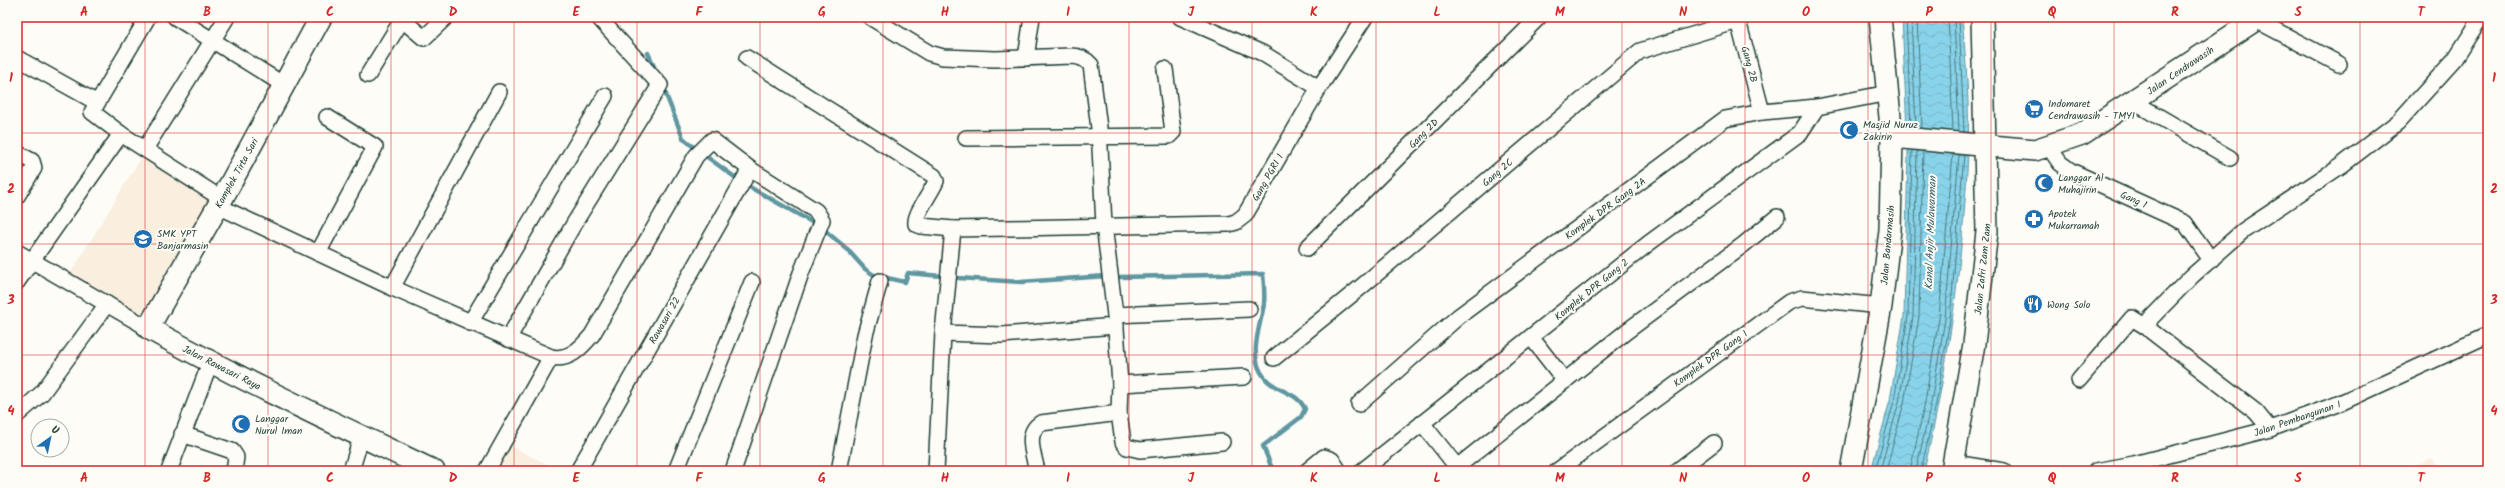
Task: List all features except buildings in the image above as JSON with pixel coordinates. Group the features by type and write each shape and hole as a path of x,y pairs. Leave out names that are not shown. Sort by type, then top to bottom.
{"street":[{"path":"175,17 284,85"},
{"path":"145,149 227,17"},
{"name":"Komplek Tirta Sari","path":"148,328 220,202 321,17"},
{"path":"368,75 400,19 424,38 446,17"},
{"path":"508,339 575,222 660,85 598,17"},
{"path":"870,17 934,56 1026,58 1079,56 1088,61 1091,65 1104,225 1116,321 1120,384 1119,413 1123,442 1127,447 1140,450 1222,442"},
{"path":"1026,58 1032,17"},
{"path":"1180,17 1262,53 1319,88"},
{"name":"Gang PGRI 1","path":"747,58 929,173 936,181 916,217 916,224 920,226 953,229 1236,222 1245,215 1319,88 1365,17"},
{"name":"Gang 2D","path":"1307,248 1539,17"},
{"name":"Jalan Bandarmasih","path":"1851,471 1881,306 1890,230 1897,138 1888,93 1880,17"},
{"name":"Jalan Zafri Zam Zam","path":"1953,467 1974,344 1987,232 1980,144 1982,17"},
{"path":"2148,328 2150,319 2210,260 2243,231 2342,165 2398,122 2455,59 2482,17"},
{"path":"2258,18 2339,64"},
{"name":"Jalan Cendrawasih","path":"1897,138 1980,144 2035,150 2048,147 2082,134 2258,18"},
{"name":"Gang 2B","path":"1737,19 1762,112"},
{"name":"Gang 2C","path":"1274,358 1362,288 1640,51 1737,19"},
{"path":"142,20 92,109 94,115 220,202 318,253 392,288 551,357 561,358 575,353 592,335 696,156 712,140 750,169 816,211 822,220 801,273 733,471"},
{"path":"17,58 96,102"},
{"path":"966,138 1166,137 1173,132 1166,69"},
{"path":"392,288 500,92"},
{"name":"Komplek DPR Gang 2A","path":"1359,404 1459,316 1725,119 1762,112 1817,107 1888,93"},
{"path":"470,323 605,96"},
{"path":"2132,101 2143,109 2230,158"},
{"name":"Komplek DPR Gang 2","path":"1362,471 1648,243 1800,133 1817,107"},
{"path":"318,253 375,147 327,117"},
{"path":"17,282 121,134"},
{"name":"Gang 1","path":"2048,147 2060,163 2071,171 2186,223 2210,260"},
{"path":"17,153 32,161 34,168 17,196"},
{"name":"Rawasari 22","path":"578,471 750,169"},
{"path":"1422,423 1454,469 1627,331 1743,245 1777,217"},
{"path":"936,471 943,333 953,229"},
{"name":"Jalan Rawasari Raya","path":"17,252 33,259 107,304 210,363 361,438 434,471"},
{"path":"839,471 865,334 880,281"},
{"path":"676,471 752,282"},
{"name":"Komplek DPR Gang 1","path":"1557,471 1789,302 1802,298 1881,306"},
{"path":"17,415 42,393 107,304"},
{"path":"943,333 1002,335 1116,321 1248,309"},
{"path":"2079,380 2132,318 2148,328 2256,412 2270,429"},
{"path":"1531,337 1565,381"},
{"name":"Jalan Pembangunan I","path":"2096,471 2134,464 2270,429 2338,404 2486,341"},
{"path":"487,471 551,357"},
{"path":"170,471 182,434 210,363"},
{"path":"1120,384 1244,377"},
{"path":"1037,471 1031,438 1032,430 1036,426 1041,423 1119,413"},
{"path":"182,434 232,451 236,457 234,471"},
{"path":"351,471 361,438"},
{"path":"1677,471 1714,443"},
{"path":"1306,471 1324,457 1332,460 1339,471"},
{"path":"1953,467 2004,471"}],"shaded area":[{"name":"SMK YPT Banjarmasin","path":"141,158 216,200 144,321 69,276"},
{"path":"509,445 552,467 550,471 494,471"},
{"path":"2432,458 2441,471 2404,471"}],"water":[{"name":"Kanal Anjir Mulawarman","path":"1902,17 1962,17 1968,102 1966,193 1958,273 1947,353 1933,432 1924,471 1871,471 1890,400 1904,316 1908,155"}],"waterway":[{"path":"648,53 656,71"},
{"path":"663,87 683,138 696,149"},
{"path":"703,154 740,181"},
{"path":"746,185 817,225"},
{"path":"822,228 847,249 865,269 874,275 905,282 908,273 941,276"},
{"path":"1119,277 1263,274 1264,304 1256,342 1257,361 1265,378 1270,383 1292,395 1305,409 1301,417 1263,446 1273,471"},
{"path":"958,278 1021,282 1106,276"}],"place":[{"name":"Indomaret Cendrawasih - TMY1","path":"2034,109"},
{"name":"Masjid Nuruz Zakirin","path":"1849,130"},
{"name":"Langgar Al Muhajirin","path":"2044,183"},
{"name":"Apotek Mukarramah","path":"2034,219"},
{"name":"SMK YPT Banjarmasin","path":"143,239"},
{"name":"Wong Solo","path":"2033,304"},
{"name":"Langgar Nurul Iman","path":"241,424"}]}
